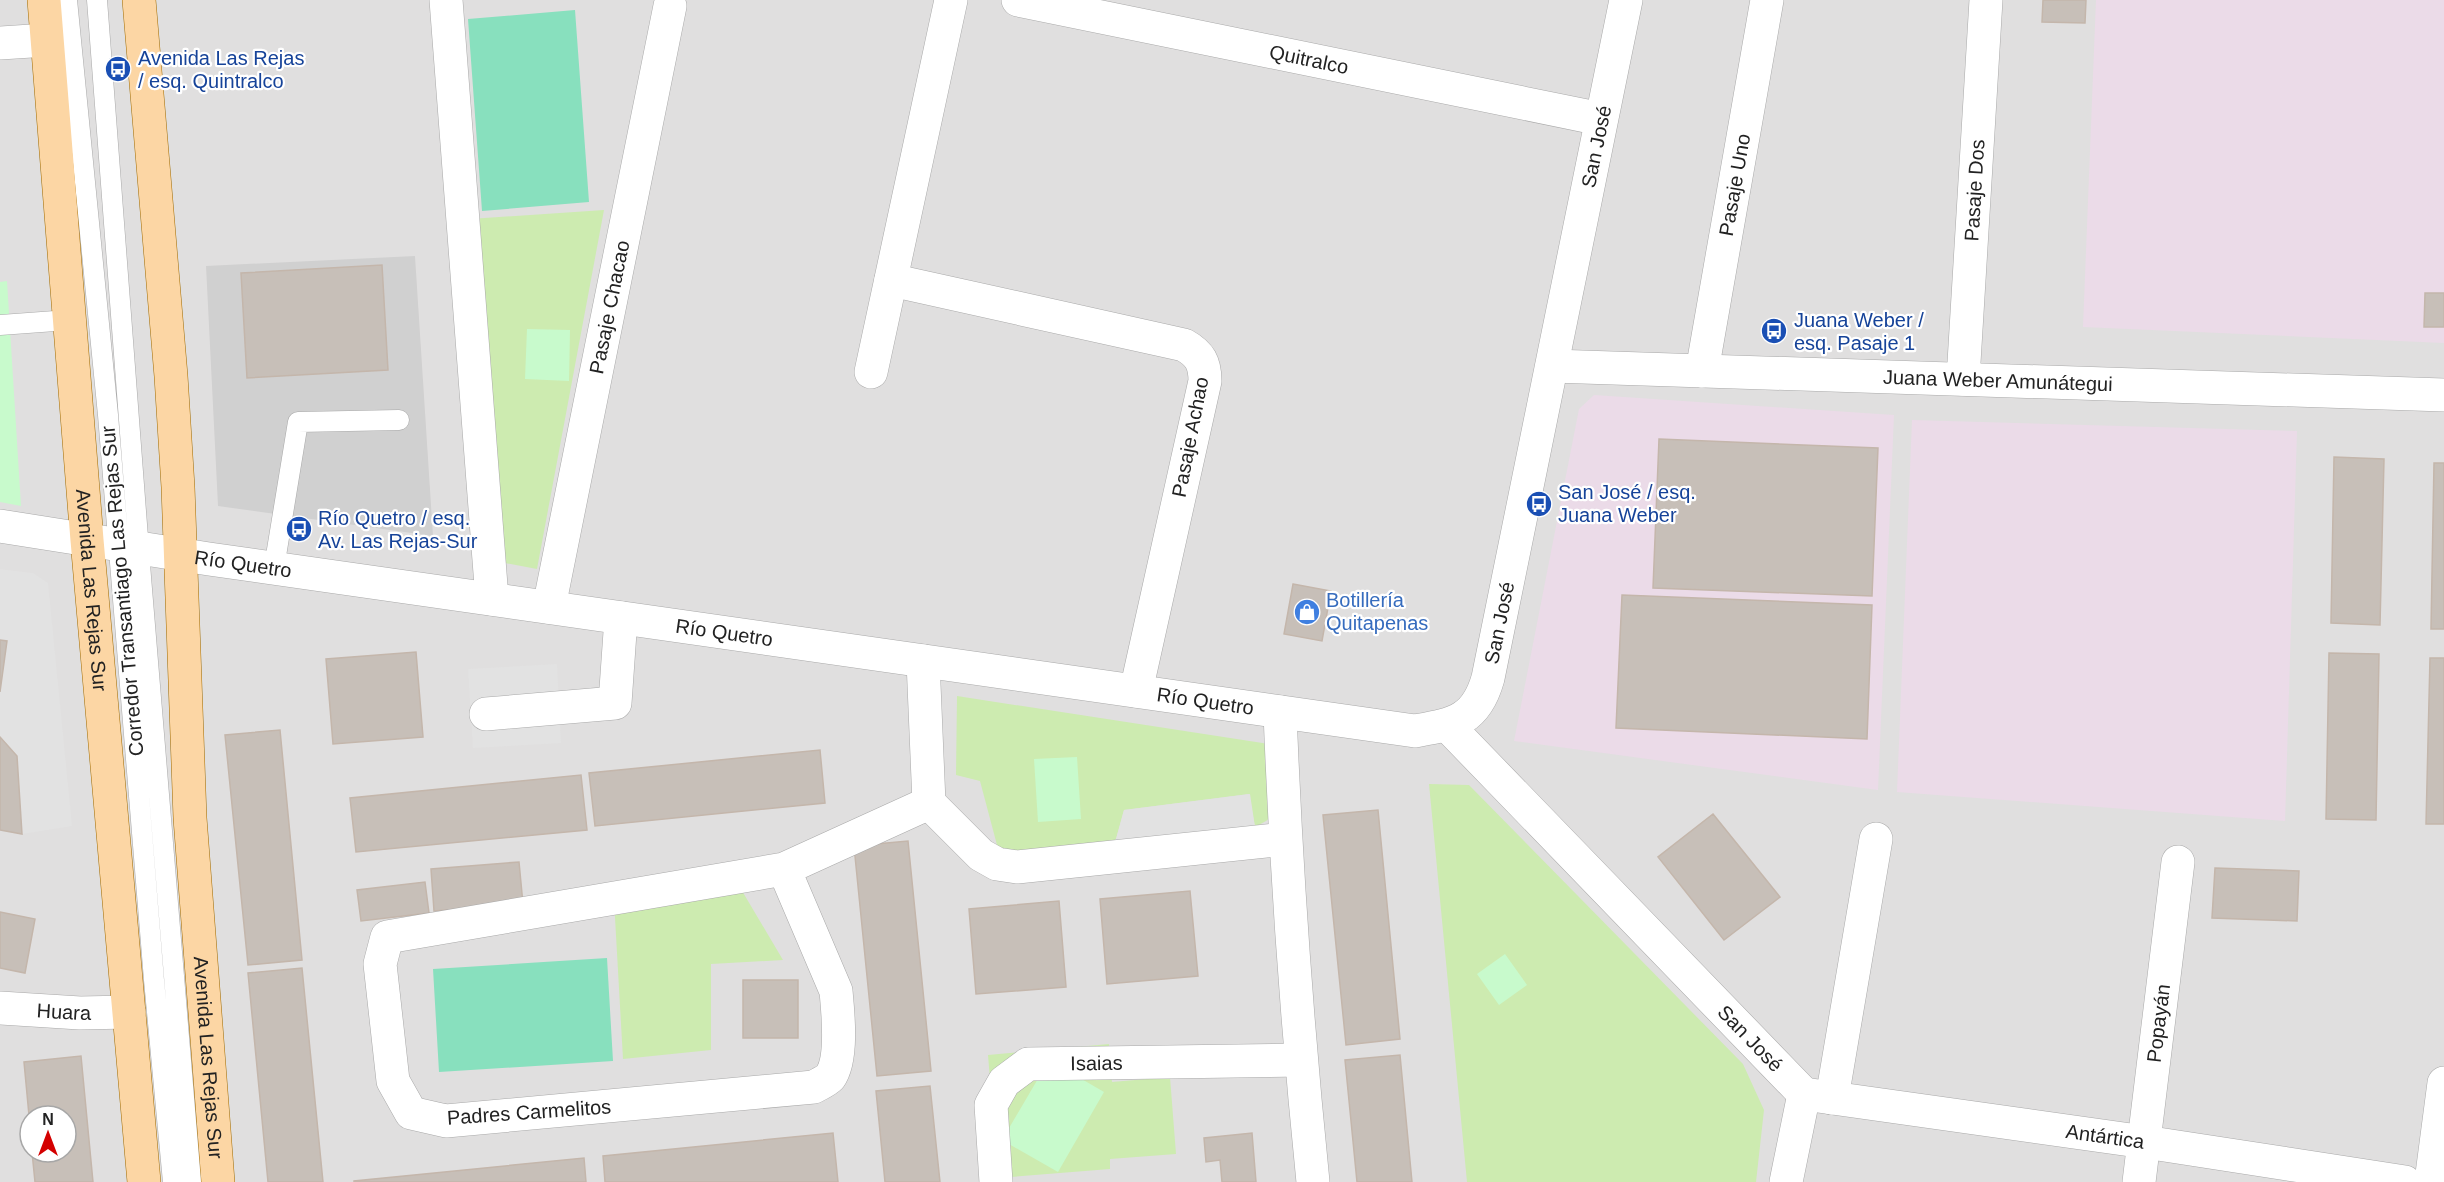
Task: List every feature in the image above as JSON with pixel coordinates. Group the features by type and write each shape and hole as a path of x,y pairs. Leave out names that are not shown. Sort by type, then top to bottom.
{"main road":[{"name":"Avenida Las Rejas Sur","path":"44,0 69,320 114,544 129,1012 144,1182"},
{"name":"Avenida Las Rejas Sur","path":"139,0 171,376 178,487 190,818 218,1182"}],"street":[{"path":"446,0 492,599"},
{"path":"871,372 951,0"},
{"name":"Quitralco","path":"1018,0 1601,119"},
{"name":"San José","path":"1626,0 1484,694 1476,707 1464,718 1447,725 1818,1096"},
{"name":"Pasaje Uno","path":"1702,371 1767,0"},
{"name":"Pasaje Dos","path":"1963,379 1986,0"},
{"name":"Pasaje Chacao","path":"549,607 670,6"},
{"path":"0,43 46,40"},
{"name":"Pasaje Achao","path":"891,280 1184,345 1202,359 1205,381 1136,691"},
{"name":"Juana Weber Amunátegui","path":"1552,366 2444,395"},
{"name":"Río Quetro","path":"0,526 274,568 1415,731 1447,725"},
{"path":"486,714 615,703 621,618"},
{"path":"923,661 929,803 981,855 997,864 1017,867 1285,839"},
{"path":"1280,712 1285,839 1301,1060 1313,1182"},
{"name":"Padres Carmelitos","path":"784,869 836,991 837,1060 829,1078 814,1087 446,1120 411,1113 393,1081 381,964 387,937 784,869 929,803"},
{"path":"1786,1182 1818,1096 1876,839"},
{"name":"Popayán","path":"2139,1182 2178,862"},
{"name":"Huara","path":"0,1008 80,1013 129,1012"},
{"name":"Isaias","path":"996,1182 992,1105 1004,1082 1028,1064 1301,1060"},
{"path":"2431,1182 2444,1083"},
{"name":"Antártica","path":"1818,1096 2145,1142 2405,1182"}],"lane":[{"name":"Corredor Transantiago Las Rejas Sur","path":"68,0 103,358 114,544 173,1182"},
{"name":"Corredor Transantiago Las Rejas Sur","path":"97,0 114,544 191,1182"},
{"path":"0,325 69,320"},
{"path":"274,568 298,422 399,420"}],"shaded area":[{"path":"0,0 2444,0 2444,1182 0,1182"},
{"path":"2096,0 2444,0 2444,343 2083,327"},
{"path":"415,256 433,536 218,506 206,266"},
{"path":"1594,395 1894,415 1878,790 1514,741 1579,409"},
{"path":"1912,420 2297,431 2285,821 1897,792"},
{"path":"0,569 33,573 48,583 72,826 22,834 17,756 0,737 0,692 7,642 0,640"},
{"path":"557,664 561,743 473,748 468,669"},
{"path":"1250,794 1255,827 1109,846 1116,839 1124,810"}],"green space":[{"path":"575,10 589,202 482,211 468,19"},
{"path":"604,210 537,569 478,558 455,220"},
{"path":"7,281 21,506 0,502 0,282"},
{"path":"527,329 570,330 569,381 525,379"},
{"path":"957,696 1269,744 1276,812 1255,827 1249,794 1124,810 1116,839 1109,846 1009,854 997,845 980,781 956,775"},
{"path":"1077,757 1081,819 1038,822 1034,759"},
{"path":"1429,784 1469,785 1743,1064 1764,1110 1756,1182 1467,1182"},
{"path":"735,879 783,960 711,964 711,1050 623,1059 614,900"},
{"path":"1505,954 1527,985 1499,1005 1477,974"},
{"path":"607,958 613,1061 439,1072 433,969"},
{"path":"1109,1044 1112,1082 1170,1077 1176,1154 1110,1159 1110,1169 998,1178 988,1055"},
{"path":"1049,1060 1104,1092 1058,1172 1002,1140"}],"building":[{"path":"2043,0 2086,0 2085,23 2042,22"},
{"path":"382,265 388,370 247,378 241,273"},
{"path":"2425,293 2444,293 2444,327 2424,327"},
{"path":"1659,439 1878,448 1872,596 1653,588"},
{"path":"2334,457 2384,459 2380,625 2331,623"},
{"path":"2434,463 2444,463 2444,629 2431,629"},
{"name":"Botillería Quitapenas","path":"1293,584 1331,591 1322,641 1284,634"},
{"path":"1622,595 1872,605 1867,739 1616,728"},
{"path":"0,640 7,641 0,692"},
{"path":"416,652 423,737 333,744 326,659"},
{"path":"2329,653 2379,654 2376,820 2326,819"},
{"path":"2430,658 2444,658 2444,824 2426,824"},
{"path":"280,730 302,960 248,965 225,735"},
{"path":"0,737 17,756 22,834 0,830"},
{"path":"820,750 825,803 595,826 589,773"},
{"path":"581,775 587,830 356,852 350,798"},
{"path":"1378,810 1400,1039 1346,1045 1323,815"},
{"path":"1713,814 1780,897 1724,940 1658,857"},
{"path":"908,841 931,1071 877,1076 854,846"},
{"path":"519,862 523,904 434,911 431,869"},
{"path":"2215,868 2299,871 2297,921 2212,918"},
{"path":"425,882 429,913 361,921 357,890"},
{"path":"1190,891 1198,976 1107,984 1100,899"},
{"path":"1059,901 1066,987 976,994 969,909"},
{"path":"0,912 35,919 25,973 0,968"},
{"path":"302,968 323,1182 268,1182 248,973"},
{"path":"743,980 798,980 798,1038 743,1038"},
{"path":"1400,1055 1412,1182 1357,1182 1345,1060"},
{"path":"81,1056 93,1182 35,1182 33,1164 78,1164 78,1104 28,1104 24,1062"},
{"path":"930,1086 940,1182 885,1182 876,1091"},
{"path":"833,1133 838,1182 605,1182 603,1156"},
{"path":"1252,1133 1256,1182 1222,1182 1220,1160 1206,1162 1204,1138"},
{"path":"584,1158 586,1182 354,1182 354,1181"}],"place":[{"name":"Avenida Las Rejas / esq. Quintralco","path":"118,69"},
{"name":"Juana Weber / esq. Pasaje 1","path":"1774,331"},
{"name":"San José / esq. Juana Weber","path":"1539,504"},
{"name":"Río Quetro / esq. Av. Las Rejas-Sur","path":"299,529"},
{"name":"Botillería Quitapenas","path":"1307,612"}]}
